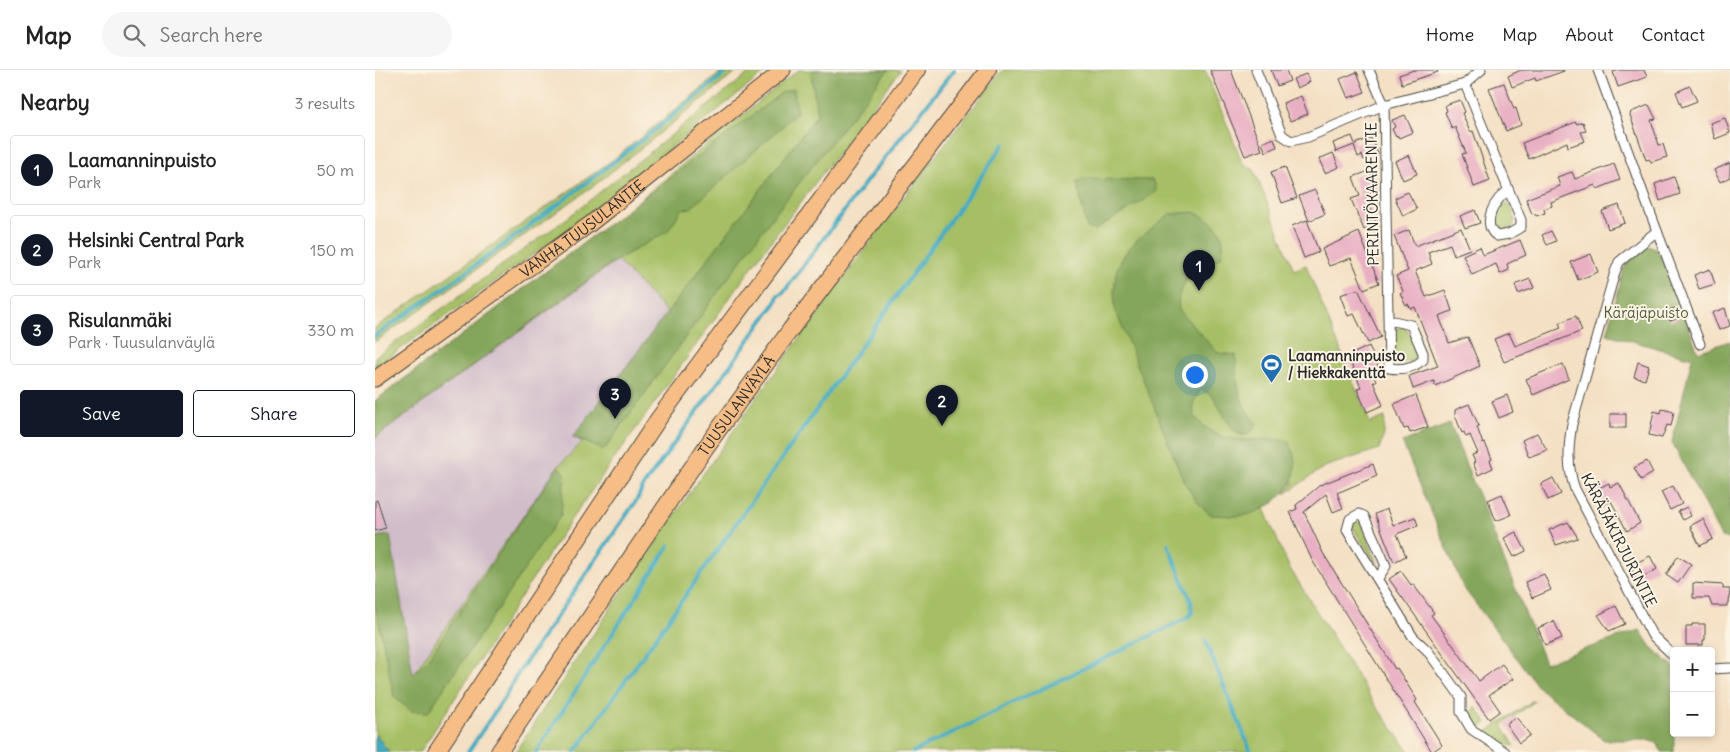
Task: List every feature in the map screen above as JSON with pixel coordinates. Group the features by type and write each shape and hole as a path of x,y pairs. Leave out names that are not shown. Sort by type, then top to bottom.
{"highway":[{"path":"437,750 659,418 917,70"},
{"name":"TUUSULANVÄYLÄ","path":"499,752 712,439 797,321 988,70"}],"main road":[{"name":"VANHA TUUSULANTIE","path":"375,379 590,224 783,70"}],"street":[{"path":"1256,70 1282,135 1291,141 1309,137 1385,105 1465,84 1481,70"},
{"name":"PERINTÖKAARENTIE","path":"1369,70 1385,105 1389,368 1400,369 1419,364 1423,360 1423,353 1411,325 1389,320"},
{"path":"1598,70 1701,344"},
{"path":"1465,84 1518,211 1521,227 1509,234 1497,236 1492,233 1490,227 1492,209 1500,195 1509,191"},
{"name":"KÄRÄJÄKIRJURINTIE","path":"1657,231 1619,262 1615,272 1572,424 1569,459 1575,489 1652,635 1670,652"},
{"path":"1378,578 1386,566 1364,516 1359,514 1350,519 1347,530 1413,637 1427,650 1461,697 1461,712 1471,729 1505,752"},
{"path":"1715,669 1730,668"}],"shaded area":[{"path":"617,260 667,313 573,437 584,442 558,466 413,674 390,535 375,537 375,438"}],"green space":[{"path":"724,70 739,70 596,184 375,342 375,328 614,159"},
{"path":"753,70 768,70 573,226 375,367 375,357 566,219"},
{"path":"798,70 901,70 759,257 572,518 420,752 389,752 375,734 375,537 413,674 558,466 583,442 573,437 667,313 617,260 375,438 375,401 627,210"},
{"path":"814,70 888,70 768,223 604,450 573,437 817,115 811,73"},
{"path":"1003,70 1205,70 1243,164 1254,170 1294,270 1306,265 1370,423 1385,417 1384,434 1379,449 1324,467 1284,495 1294,482 1262,504 1289,567 1376,706 1410,752 515,752 631,578 751,405 875,235"},
{"path":"794,89 797,113 691,208 682,209 668,231 610,264 375,438 375,401 783,92"},
{"path":"1082,179 1153,180 1156,186 1155,193 1095,230 1087,228 1077,183"},
{"path":"1504,203 1511,206 1515,220 1512,228 1503,231 1497,227 1495,221 1498,207"},
{"path":"1194,212 1208,219 1218,229 1223,241 1223,249 1221,257 1204,266 1184,283 1178,300 1179,310 1218,353 1236,355 1239,392 1246,408 1257,424 1250,433 1243,435 1237,432 1231,426 1212,396 1202,389 1194,401 1194,414 1202,425 1209,430 1230,438 1288,441 1293,454 1295,466 1289,486 1273,503 1246,515 1211,515 1198,503 1184,482 1115,309 1114,289 1117,269 1126,252 1137,240 1170,214"},
{"name":"Käräjäpuisto","path":"1648,246 1659,250 1698,352 1730,341 1730,539 1721,537 1672,442 1692,358 1607,334 1624,269 1631,256 1640,253"},
{"path":"1398,327 1406,327 1418,352 1412,362 1400,362 1393,352 1393,333"},
{"path":"1450,424 1545,663 1640,630 1651,647 1670,664 1670,737 1674,737 1674,752 1662,752 1657,743 1647,740 1604,740 1539,688 1463,587 1402,442"},
{"path":"558,466 565,473 561,515 428,712 411,711 394,697 375,603 375,537 390,535 413,674 428,659"},
{"path":"1355,521 1362,523 1378,566 1352,527"},
{"path":"1532,701 1535,701 1502,725 1515,746 1505,744 1485,733"},
{"path":"1476,707 1487,723 1478,729 1469,714"}],"water":[{"path":"375,734 389,752 375,752"}],"building":[{"path":"1210,70 1231,70 1262,150 1245,156"},
{"path":"1271,70 1286,70 1290,81 1277,86"},
{"path":"1414,70 1437,70 1438,72 1402,84 1399,75"},
{"path":"1521,70 1564,71 1536,81 1535,78 1512,87 1508,76"},
{"path":"1619,70 1644,70 1647,77 1618,87 1613,72"},
{"path":"1357,72 1365,92 1348,98 1340,79"},
{"path":"1306,74 1310,82 1297,88 1293,79"},
{"path":"1504,83 1514,109 1516,108 1521,125 1506,131 1489,88"},
{"path":"1690,86 1697,101 1682,107 1676,92"},
{"path":"1301,96 1308,114 1290,121 1283,103"},
{"path":"1460,100 1465,112 1462,113 1470,132 1473,131 1490,181 1474,187 1462,154 1466,153 1455,127 1452,129 1445,112 1447,111 1445,105"},
{"path":"1649,105 1656,119 1651,120 1659,145 1663,144 1667,157 1651,162 1649,159 1646,160 1630,115 1631,112"},
{"path":"1405,115 1413,132 1399,138 1398,136 1396,137 1392,129 1395,127 1392,120"},
{"path":"1725,118 1730,133 1715,139 1710,123"},
{"path":"1576,122 1577,124 1583,122 1586,131 1581,132 1585,141 1568,147 1567,142 1529,159 1522,143"},
{"path":"1352,136 1355,144 1371,138 1378,154 1364,160 1362,155 1358,157 1354,145 1336,152 1333,143"},
{"path":"1274,138 1277,147 1266,152 1262,143"},
{"path":"1333,153 1339,167 1325,173 1319,159"},
{"path":"1409,155 1417,174 1403,180 1395,161"},
{"path":"1730,163 1730,177 1720,182 1714,170"},
{"path":"1614,164 1620,180 1597,189 1595,185 1551,202 1552,206 1544,209 1545,213 1536,216 1534,213 1532,214 1526,199 1560,186 1557,177 1572,172 1575,179"},
{"path":"1285,167 1297,198 1282,203 1271,172"},
{"path":"1369,171 1376,190 1365,195 1377,224 1364,230 1351,199 1360,196 1353,177"},
{"path":"1674,177 1680,194 1660,201 1655,184"},
{"path":"1315,190 1325,214 1309,221 1299,196"},
{"path":"1408,192 1417,209 1403,216 1395,198"},
{"path":"1619,205 1625,223 1608,229 1602,211"},
{"path":"1475,210 1480,223 1465,228 1460,216"},
{"path":"1307,220 1319,252 1304,258 1292,226"},
{"path":"1461,228 1470,249 1454,255 1450,244 1428,252 1432,264 1415,271 1426,297 1445,290 1452,311 1439,316 1449,343 1468,337 1480,366 1435,386 1434,381 1413,389 1409,376 1438,366 1415,307 1411,309 1408,304 1406,305 1400,293 1403,291 1396,276 1408,271 1394,236 1409,230 1415,246"},
{"path":"1551,231 1556,241 1547,245 1542,235"},
{"path":"1359,232 1379,283 1364,289 1351,258 1329,266 1322,249"},
{"path":"1520,240 1526,255 1507,264 1509,270 1500,274 1496,264 1472,275 1463,255 1480,247 1483,255"},
{"path":"1591,254 1598,272 1578,280 1571,262"},
{"path":"1710,269 1715,284 1699,289 1694,275"},
{"path":"1530,279 1534,288 1518,294 1515,285"},
{"path":"1358,289 1381,337 1368,343 1354,314 1348,316 1340,295"},
{"path":"1676,308 1679,318 1670,321 1668,310"},
{"path":"1725,308 1730,326 1719,330 1712,313"},
{"path":"1576,316 1582,331 1504,362 1494,339 1509,333 1515,346 1561,328 1559,323"},
{"path":"1369,346 1380,371 1373,375 1376,381 1373,382 1383,405 1367,412 1357,389 1361,388 1348,356"},
{"path":"1638,362 1649,366 1645,380 1634,377"},
{"path":"1563,364 1569,379 1533,395 1526,379"},
{"path":"1416,395 1428,427 1410,433 1408,428 1404,429 1394,404"},
{"path":"1507,395 1513,412 1499,418 1492,401"},
{"path":"1469,404 1479,426 1477,427 1483,444 1485,443 1492,459 1490,460 1493,468 1478,475 1472,455 1478,453 1470,435 1466,437 1464,432 1462,433 1455,415 1455,410"},
{"path":"1662,409 1674,412 1671,426 1667,425 1662,438 1649,435 1654,411 1661,413"},
{"path":"1610,414 1626,414 1626,428 1610,428"},
{"path":"1537,433 1547,450 1529,457 1522,440"},
{"path":"1647,461 1653,473 1641,480 1634,468"},
{"path":"1373,464 1377,476 1337,493 1343,508 1333,512 1326,494 1304,512 1323,553 1395,669 1397,668 1417,700 1415,702 1442,745 1432,752 1312,560 1290,512 1297,509 1296,505 1320,485"},
{"path":"1553,478 1561,494 1548,500 1541,484"},
{"path":"1609,483 1610,487 1619,483 1640,523 1627,531 1611,501 1603,505 1595,490"},
{"path":"1673,486 1682,504 1670,510 1661,492"},
{"path":"1502,494 1511,515 1496,521 1488,500"},
{"path":"377,500 386,528 375,531 375,501"},
{"path":"1687,507 1691,516 1683,520 1678,511"},
{"path":"1387,509 1393,525 1415,517 1418,525 1397,534 1406,556 1394,562 1375,514"},
{"path":"1703,519 1713,539 1700,546 1690,526"},
{"path":"1568,522 1578,538 1556,545 1549,530"},
{"path":"1516,532 1526,551 1514,557 1504,538"},
{"path":"1650,556 1657,569 1637,580 1630,566"},
{"path":"1678,556 1691,564 1678,583 1666,575"},
{"path":"1401,571 1434,613 1431,615 1479,681 1502,664 1513,679 1489,695 1500,711 1489,719 1389,579"},
{"path":"1544,574 1551,590 1532,598 1525,582"},
{"path":"1693,583 1723,585 1723,589 1730,589 1729,603 1727,603 1727,606 1712,606 1709,598 1693,598"},
{"path":"1616,606 1625,624 1609,631 1598,615"},
{"path":"1554,621 1562,638 1545,645 1538,628"},
{"path":"1692,624 1705,624 1705,640 1703,640 1703,645 1686,645 1686,626 1692,626"},
{"path":"1516,717 1530,735 1519,743 1506,724"}],"waterway":[{"path":"375,336 555,207 729,70"},
{"path":"468,752 504,698 516,676 638,498 642,488 776,302 778,295 783,293 871,175 954,70"},
{"path":"575,752 1004,144"},
{"path":"913,752 1187,618 1192,613 1191,601 1168,545"},
{"path":"536,752 669,546"},
{"path":"1205,640 1251,752"}],"place":[{"name":"Laamanninpuisto","path":"1199,291"},
{"name":"Laamanninpuisto / Hiekkakenttä","path":"1272,383"},
{"name":"Risulanmäki","path":"615,419"},
{"name":"Helsinki Central Park","path":"942,426"}]}
